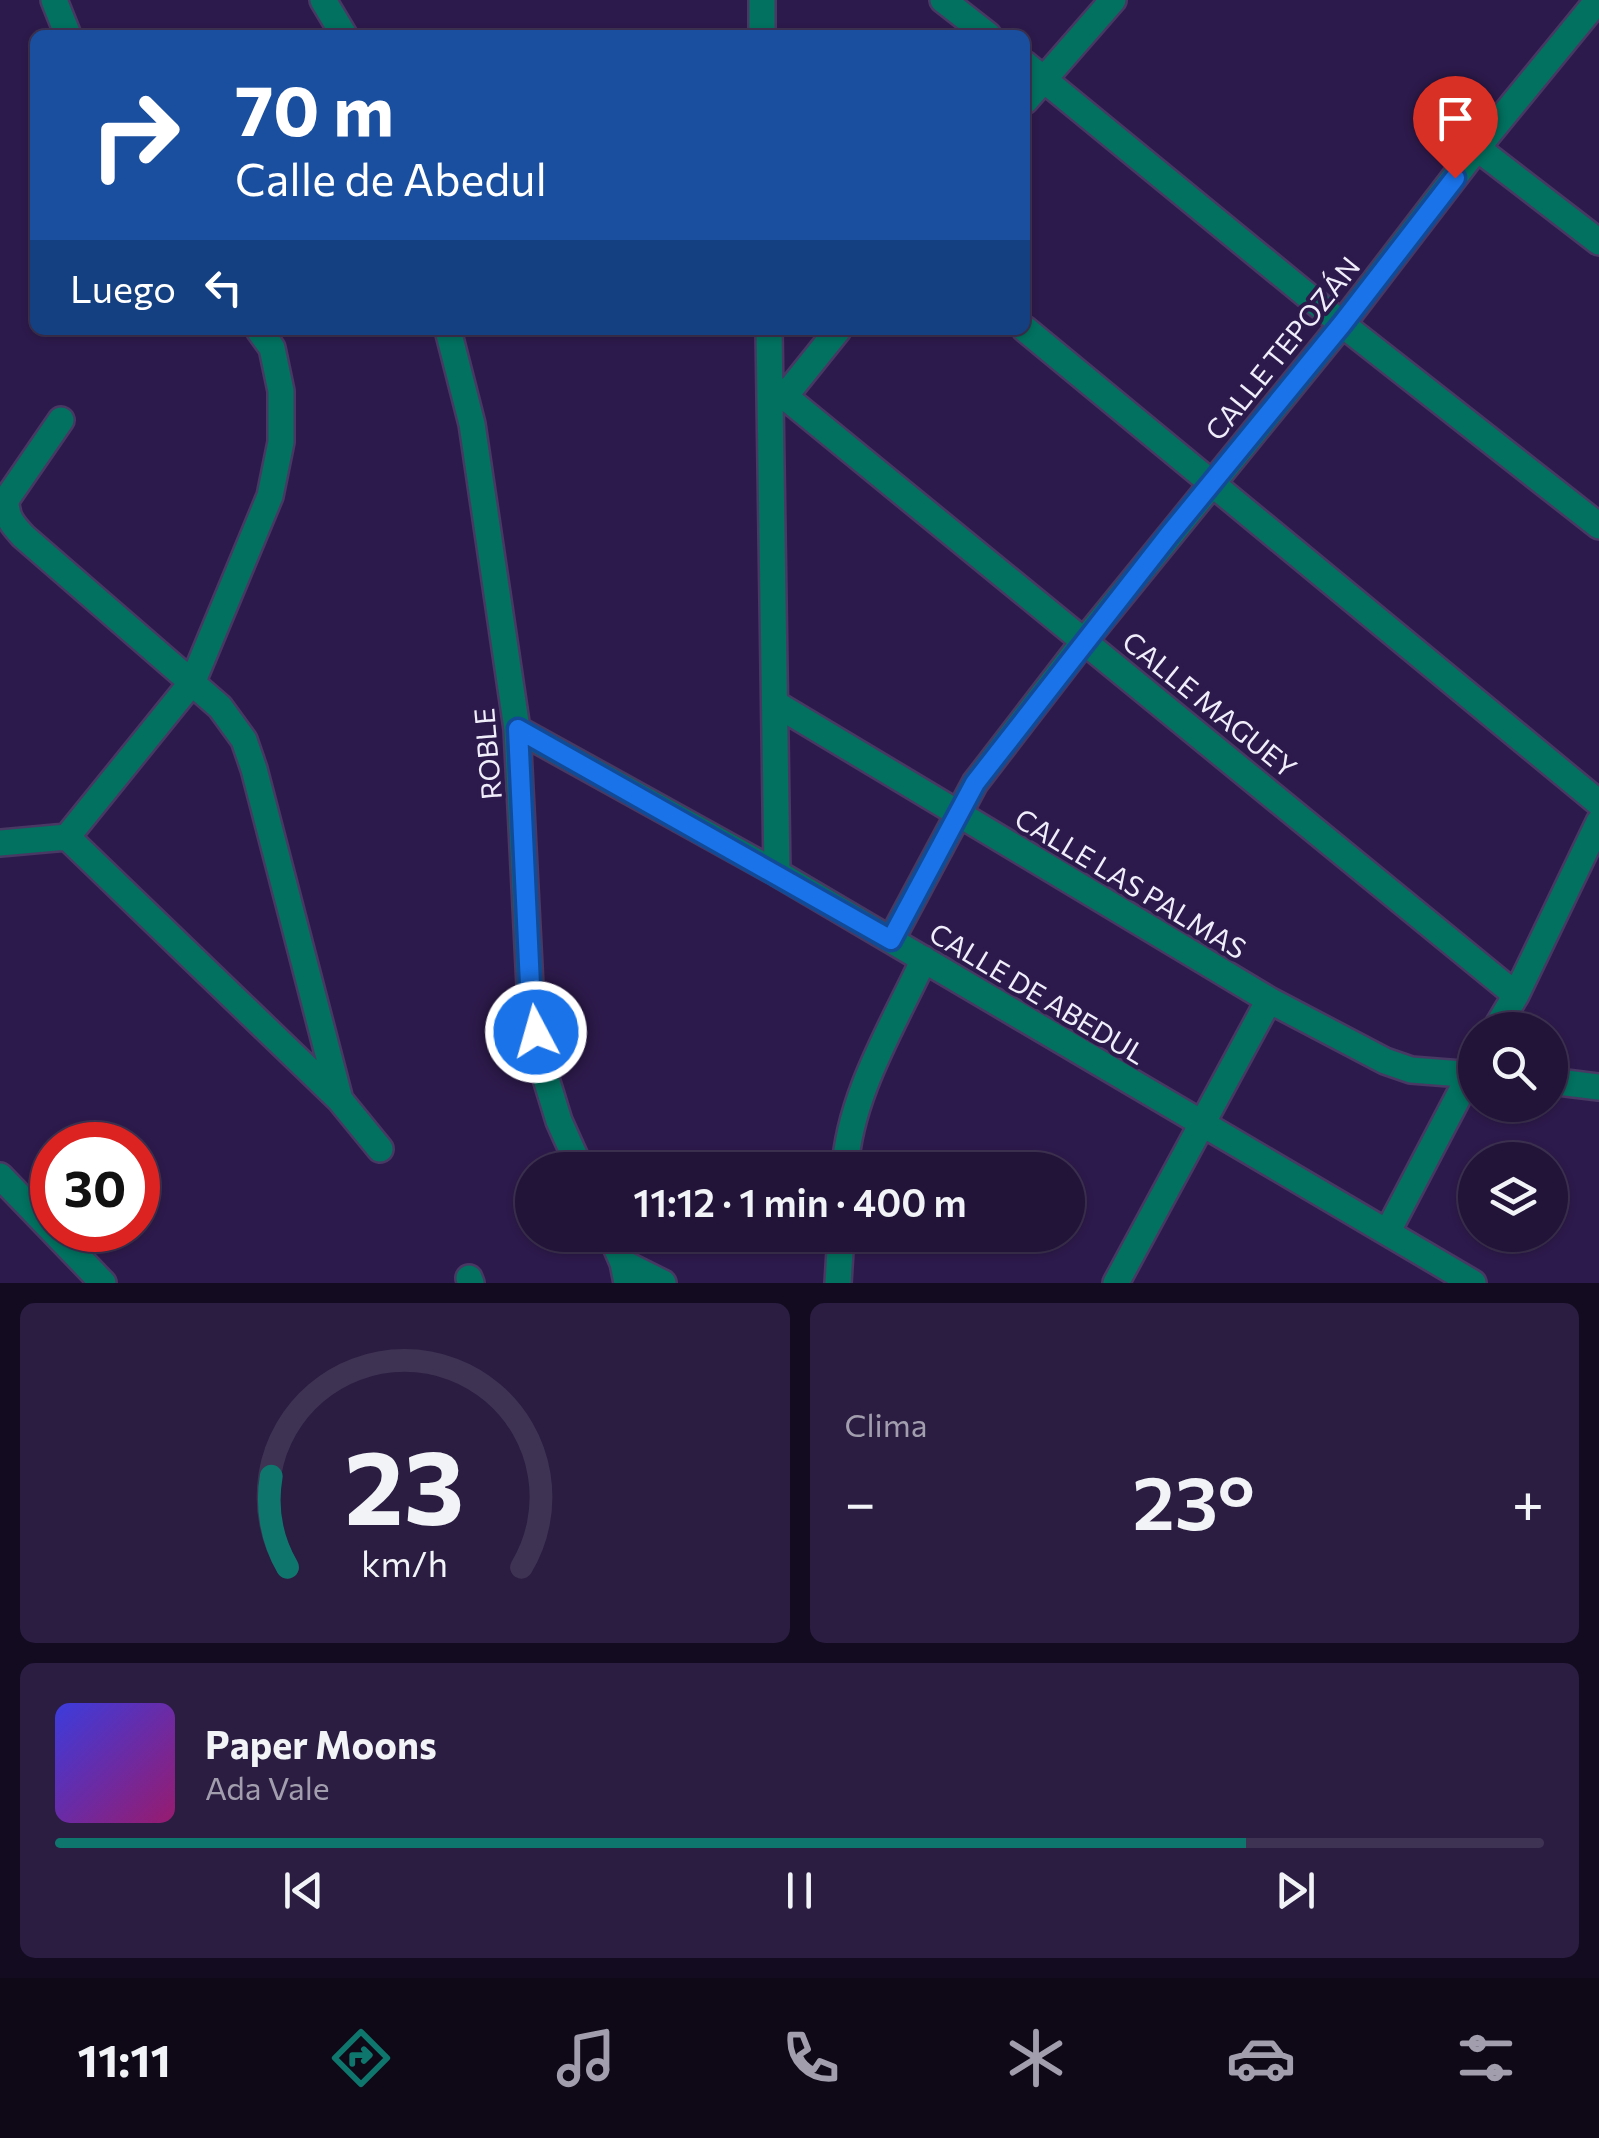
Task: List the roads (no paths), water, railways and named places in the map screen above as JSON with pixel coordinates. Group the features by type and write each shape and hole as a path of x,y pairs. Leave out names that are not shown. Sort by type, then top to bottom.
{"street":[{"path":"54,0 66,30"},
{"path":"323,0 341,30"},
{"path":"762,0 762,30"},
{"path":"944,0 982,30"},
{"path":"1113,0 1034,71 1342,324 1599,526"},
{"name":"CALLE TEPOZÁN","path":"891,940 975,783 1598,0"},
{"path":"1477,148 1599,242"},
{"path":"1030,333 1599,803"},
{"path":"0,843 68,837 193,680 270,496 280,442 281,391 272,348 263,335"},
{"name":"ROBLE","path":"449,335 472,424 518,729 531,1006 540,1059 573,1152"},
{"path":"771,335 778,391 777,873"},
{"path":"778,391 833,335"},
{"name":"CALLE MAGUEY","path":"778,391 1516,995"},
{"path":"60,420 6,500 11,523 193,680 220,707 244,740 340,1100"},
{"name":"CALLE LAS PALMAS","path":"776,704 1269,1000 1385,1061 1411,1070 1458,1072"},
{"name":"CALLE DE ABEDUL","path":"518,729 777,873 1473,1283"},
{"path":"1506,1012 1599,822"},
{"path":"68,837 340,1100 380,1149"},
{"path":"846,1152 864,1090 924,960"},
{"path":"1116,1283 1269,1000"},
{"path":"1568,1083 1599,1086"},
{"path":"1388,1232 1458,1100"},
{"path":"0,1176 103,1283"},
{"path":"838,1283 840,1252"},
{"path":"625,1273 663,1283"}]}
